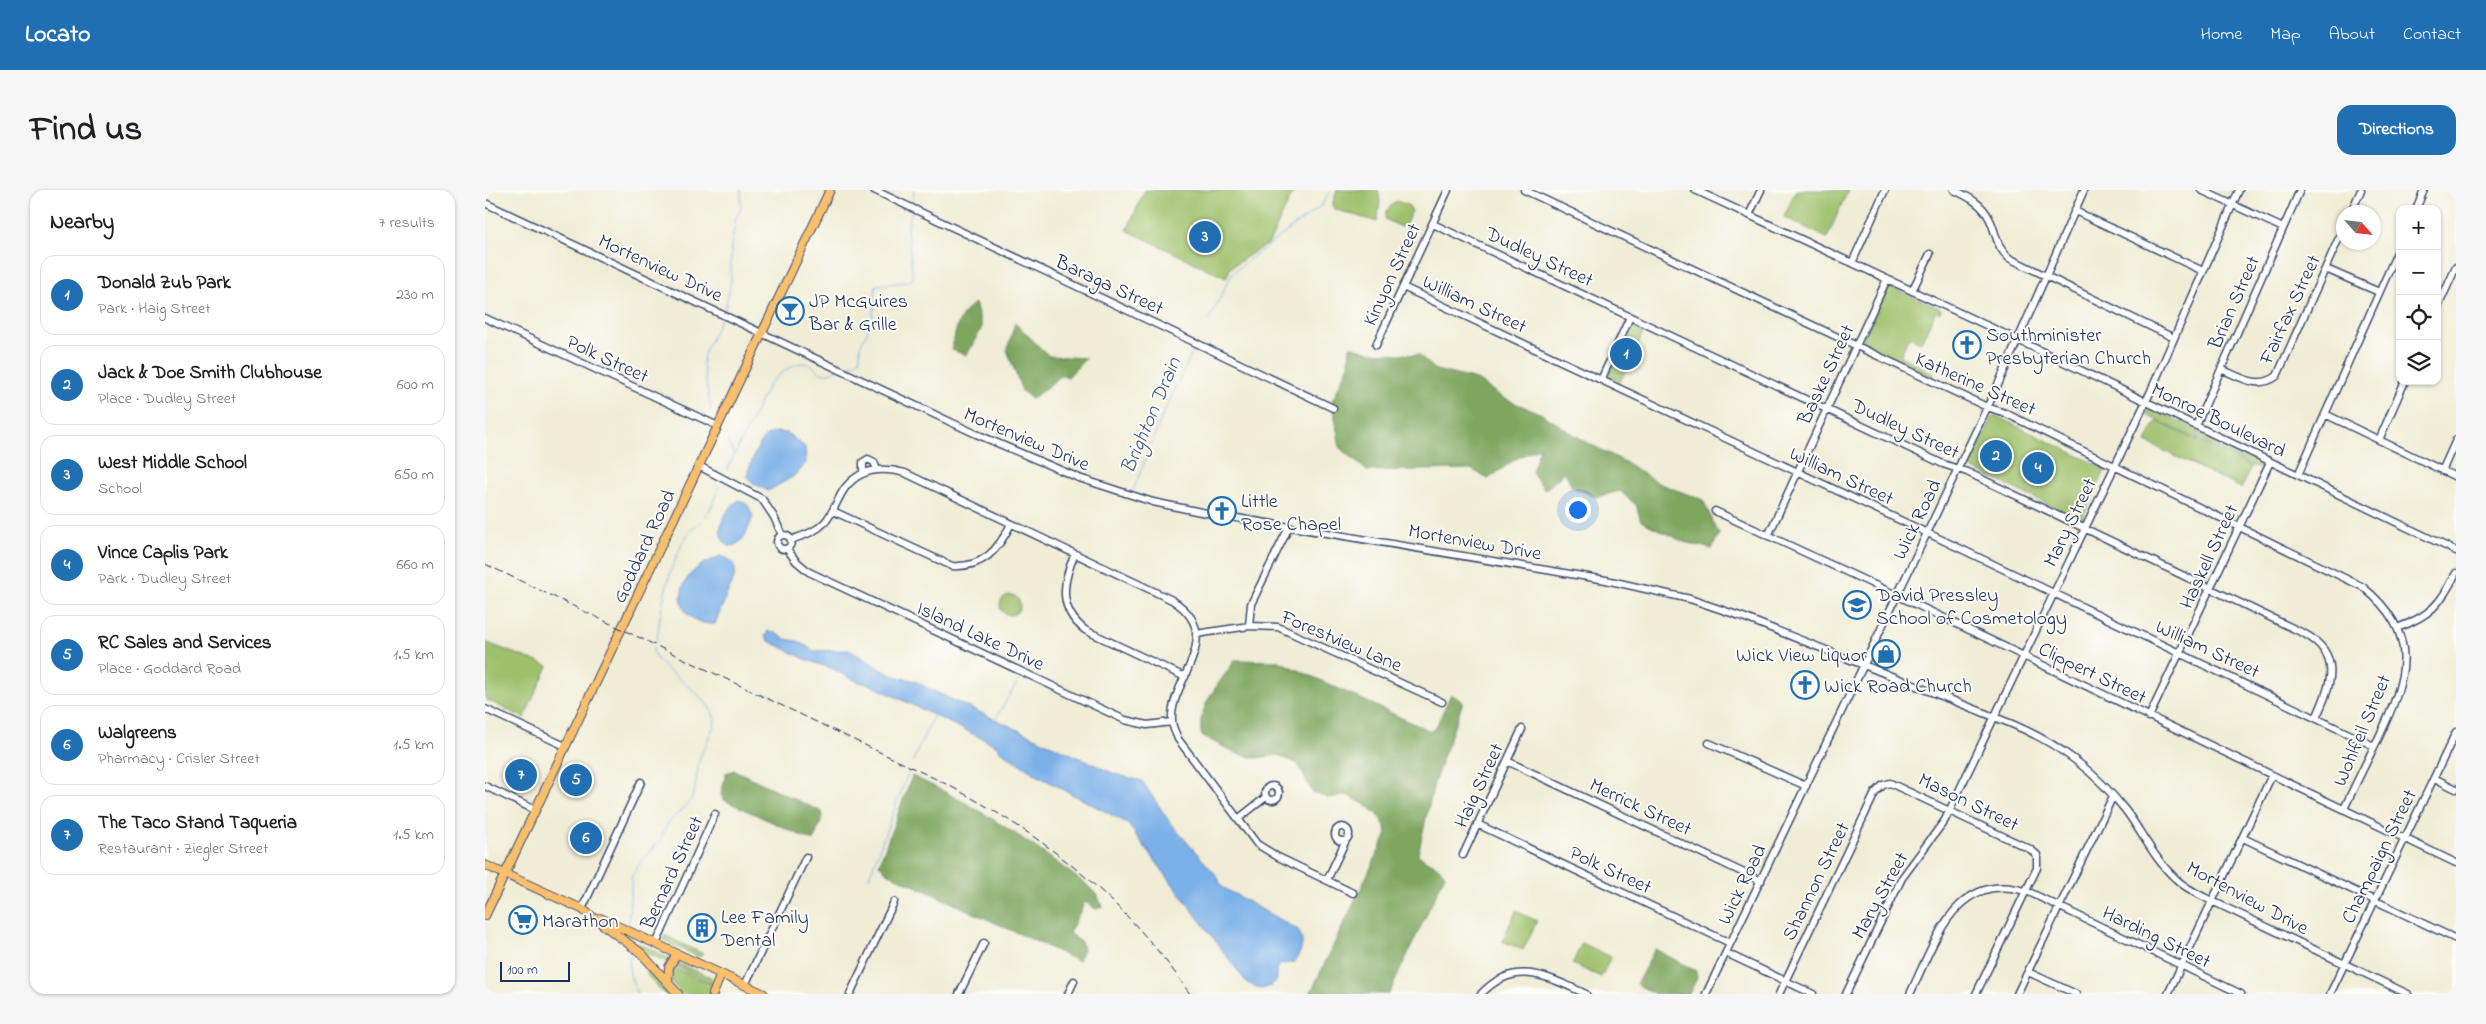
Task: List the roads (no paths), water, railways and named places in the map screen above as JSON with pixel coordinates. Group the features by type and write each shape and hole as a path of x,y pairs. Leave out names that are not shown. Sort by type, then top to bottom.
{"main road":[{"name":"Goddard Road","path":"485,916 830,190"},
{"path":"485,865 764,994"},
{"path":"582,909 650,961 678,994"},
{"path":"668,982 669,967 677,954"},
{"path":"713,994 721,974"}],"street":[{"name":"Baraga Street","path":"874,190 1333,408"},
{"name":"Kinyon Street","path":"1376,345 1448,190"},
{"name":"Katherine Street","path":"1524,190 1987,407 2005,413 2363,587 2387,609 2397,628"},
{"name":"Monroe Boulevard","path":"1695,190 2018,340 2456,552"},
{"path":"1749,215 1761,190"},
{"path":"1852,263 1885,190"},
{"path":"1954,190 1973,200 1985,211 1996,242 2004,254 2014,261 2174,338"},
{"name":"Wick Road","path":"1706,994 1987,407 2084,190"},
{"path":"2201,190 2283,228"},
{"name":"Mary Street","path":"1846,994 1902,878 1938,830 1949,810 2146,402 2239,190"},
{"name":"Brian Street","path":"2196,426 2300,190"},
{"path":"2354,205 2361,190"},
{"path":"2418,205 2425,190"},
{"name":"Mortenview Drive","path":"485,203 1005,448 1079,478 1167,505 1599,579 1661,592 1743,617 1993,716 2036,734 2059,747 2086,768 2113,796 2171,874 2182,884 2212,901 2407,994"},
{"path":"2075,211 2203,271"},
{"name":"Dudley Street","path":"1433,224 1957,470 1967,472 2305,634 2320,645 2329,661 2331,678 2328,692 2316,718"},
{"name":"Fairfax Street","path":"2221,369 2256,383 2267,382 2277,376 2336,245"},
{"path":"2298,475 2398,250"},
{"path":"1912,291 1930,254"},
{"path":"2441,300 2456,267"},
{"path":"2326,269 2379,292"},
{"name":"Baske Street","path":"1768,536 1887,279"},
{"name":"William Street","path":"1403,287 1927,533 2374,746"},
{"path":"1601,380 1630,317"},
{"name":"Polk Street","path":"485,318 717,426"},
{"path":"2379,440 2403,385"},
{"path":"2325,414 2456,477"},
{"path":"2442,471 2456,440"},
{"path":"863,473 863,462 868,459 874,462 877,470"},
{"name":"Haskell Street","path":"2149,717 2270,462"},
{"path":"699,466 762,500 774,517 782,535"},
{"path":"791,540 817,529 833,511 845,488 863,473 891,470 905,473 1176,602 1188,615 1196,634 1195,651 1174,702 1172,722 1183,747 1257,844 1267,851 1353,893"},
{"path":"833,511 936,560 952,566 964,567 984,560 994,553 1011,524"},
{"name":"Clippert Street","path":"1715,511 1897,595 2456,863"},
{"path":"1249,626 1251,604 1289,527"},
{"path":"782,535 789,536 792,544 783,550 777,545 782,535"},
{"name":"Island Lake Drive","path":"787,549 795,561 809,572 1125,720 1147,725 1172,722"},
{"path":"1075,554 1066,576 1064,591 1066,605 1077,624 1085,630 1185,677"},
{"path":"2397,628 2421,618 2432,610 2442,600 2456,573"},
{"name":"Forestview Lane","path":"1196,634 1265,625 1288,630 1442,702"},
{"name":"Wohlfeil Street","path":"2344,809 2397,699 2403,679 2403,653 2397,628"},
{"path":"485,709 565,746"},
{"name":"Haig Street","path":"1463,854 1522,729"},
{"name":"Champaign Street","path":"2330,994 2456,732"},
{"path":"1709,743 1806,786"},
{"name":"Merrick Street","path":"1507,761 1761,881"},
{"path":"2168,994 2272,775"},
{"path":"2434,778 2456,789"},
{"path":"582,909 641,782"},
{"name":"Mason Street","path":"1883,785 1890,783 1897,785 2030,849 2037,857 2038,864 2026,891"},
{"name":"Shannon Street","path":"1779,994 1875,793 1883,785"},
{"path":"485,786 535,810"},
{"path":"2017,994 2113,796"},
{"path":"1238,818 1266,797"},
{"name":"Bernard Street","path":"655,944 715,814"},
{"name":"Polk Street","path":"1477,824 1731,943"},
{"path":"2243,838 2456,939"},
{"path":"1327,880 1346,840"},
{"path":"745,985 806,857"},
{"name":"Harding Street","path":"1910,994 1946,919 1956,906 1971,896 1989,888 2008,887 2026,891 2059,906 2241,994"},
{"path":"1976,994 2026,891"},
{"path":"850,994 894,902"},
{"path":"959,994 983,943"},
{"path":"1726,953 1813,994"},
{"path":"2028,972 2076,994"},
{"path":"1481,994 1505,977 1530,973 1551,978 1586,994"},
{"path":"1068,994 1074,980"}],"water":[{"path":"776,432 787,433 805,447 806,463 794,476 768,491 753,483 747,477 760,444 768,435"},
{"path":"739,500 748,505 753,517 742,540 729,546 721,535 722,522 729,509"},
{"path":"720,556 732,562 735,568 735,575 715,624 703,623 687,613 681,596 683,587 698,567"},
{"path":"768,631 774,632 785,639 798,641 814,651 849,650 891,675 915,681 1115,774 1142,781 1171,824 1217,876 1222,887 1298,930 1302,942 1297,958 1294,962 1279,965 1276,969 1277,980 1271,986 1261,989 1247,983 1127,823 1038,776 1000,751 998,746 869,684 858,682 769,641 765,636"}],"waterway":[{"path":"725,309 731,281 731,246 736,218 741,209 741,190"},
{"path":"912,207 914,190"},
{"name":"Brighton Drain","path":"1209,320 1233,272 1322,205 1330,190"},
{"path":"842,368 854,364 860,359 860,346 872,322 876,285 908,282 913,278 907,228 912,211"},
{"path":"711,410 703,364 704,354 721,318"},
{"name":"Brighton Drain","path":"1133,491 1161,419 1193,351"},
{"path":"727,470 768,386 776,378 792,366 803,363 826,374 836,370"},
{"path":"727,441 734,454"},
{"path":"657,640 663,600 674,561 688,534 707,514 719,486"},
{"path":"628,929 632,875 660,840 668,823 691,800 695,788 699,760 715,723 712,712 705,702 662,665 655,657 653,649"},
{"name":"Brighton Drain","path":"996,718 1018,681"},
{"name":"Brighton Drain","path":"913,761 934,714"},
{"name":"Brighton Drain","path":"869,877 908,773"},
{"path":"627,947 631,955 630,975 637,994"}],"railway":[{"path":"485,564 936,779 974,799 1044,844 1077,870 1138,928 1190,994"}],"place":[{"name":"West Middle School","path":"1205,237"},
{"name":"JP McGuires Bar & Grille","path":"790,311"},
{"name":"Southminister Presbyterian Church","path":"1967,345"},
{"name":"Donald Zub Park","path":"1626,354"},
{"name":"Jack & Doe Smith Clubhouse","path":"1996,456"},
{"name":"Vince Caplis Park","path":"2038,468"},
{"name":"Little Rose Chapel","path":"1222,511"},
{"name":"David Pressley School of Cosmetology","path":"1857,605"},
{"name":"Wick View Liquor","path":"1886,654"},
{"name":"Wick Road Church","path":"1805,685"},
{"name":"The Taco Stand Taqueria","path":"521,775"},
{"name":"RC Sales and Services","path":"576,780"},
{"name":"Walgreens","path":"586,838"},
{"name":"Marathon","path":"523,920"},
{"name":"Lee Family Dental","path":"702,928"}]}
